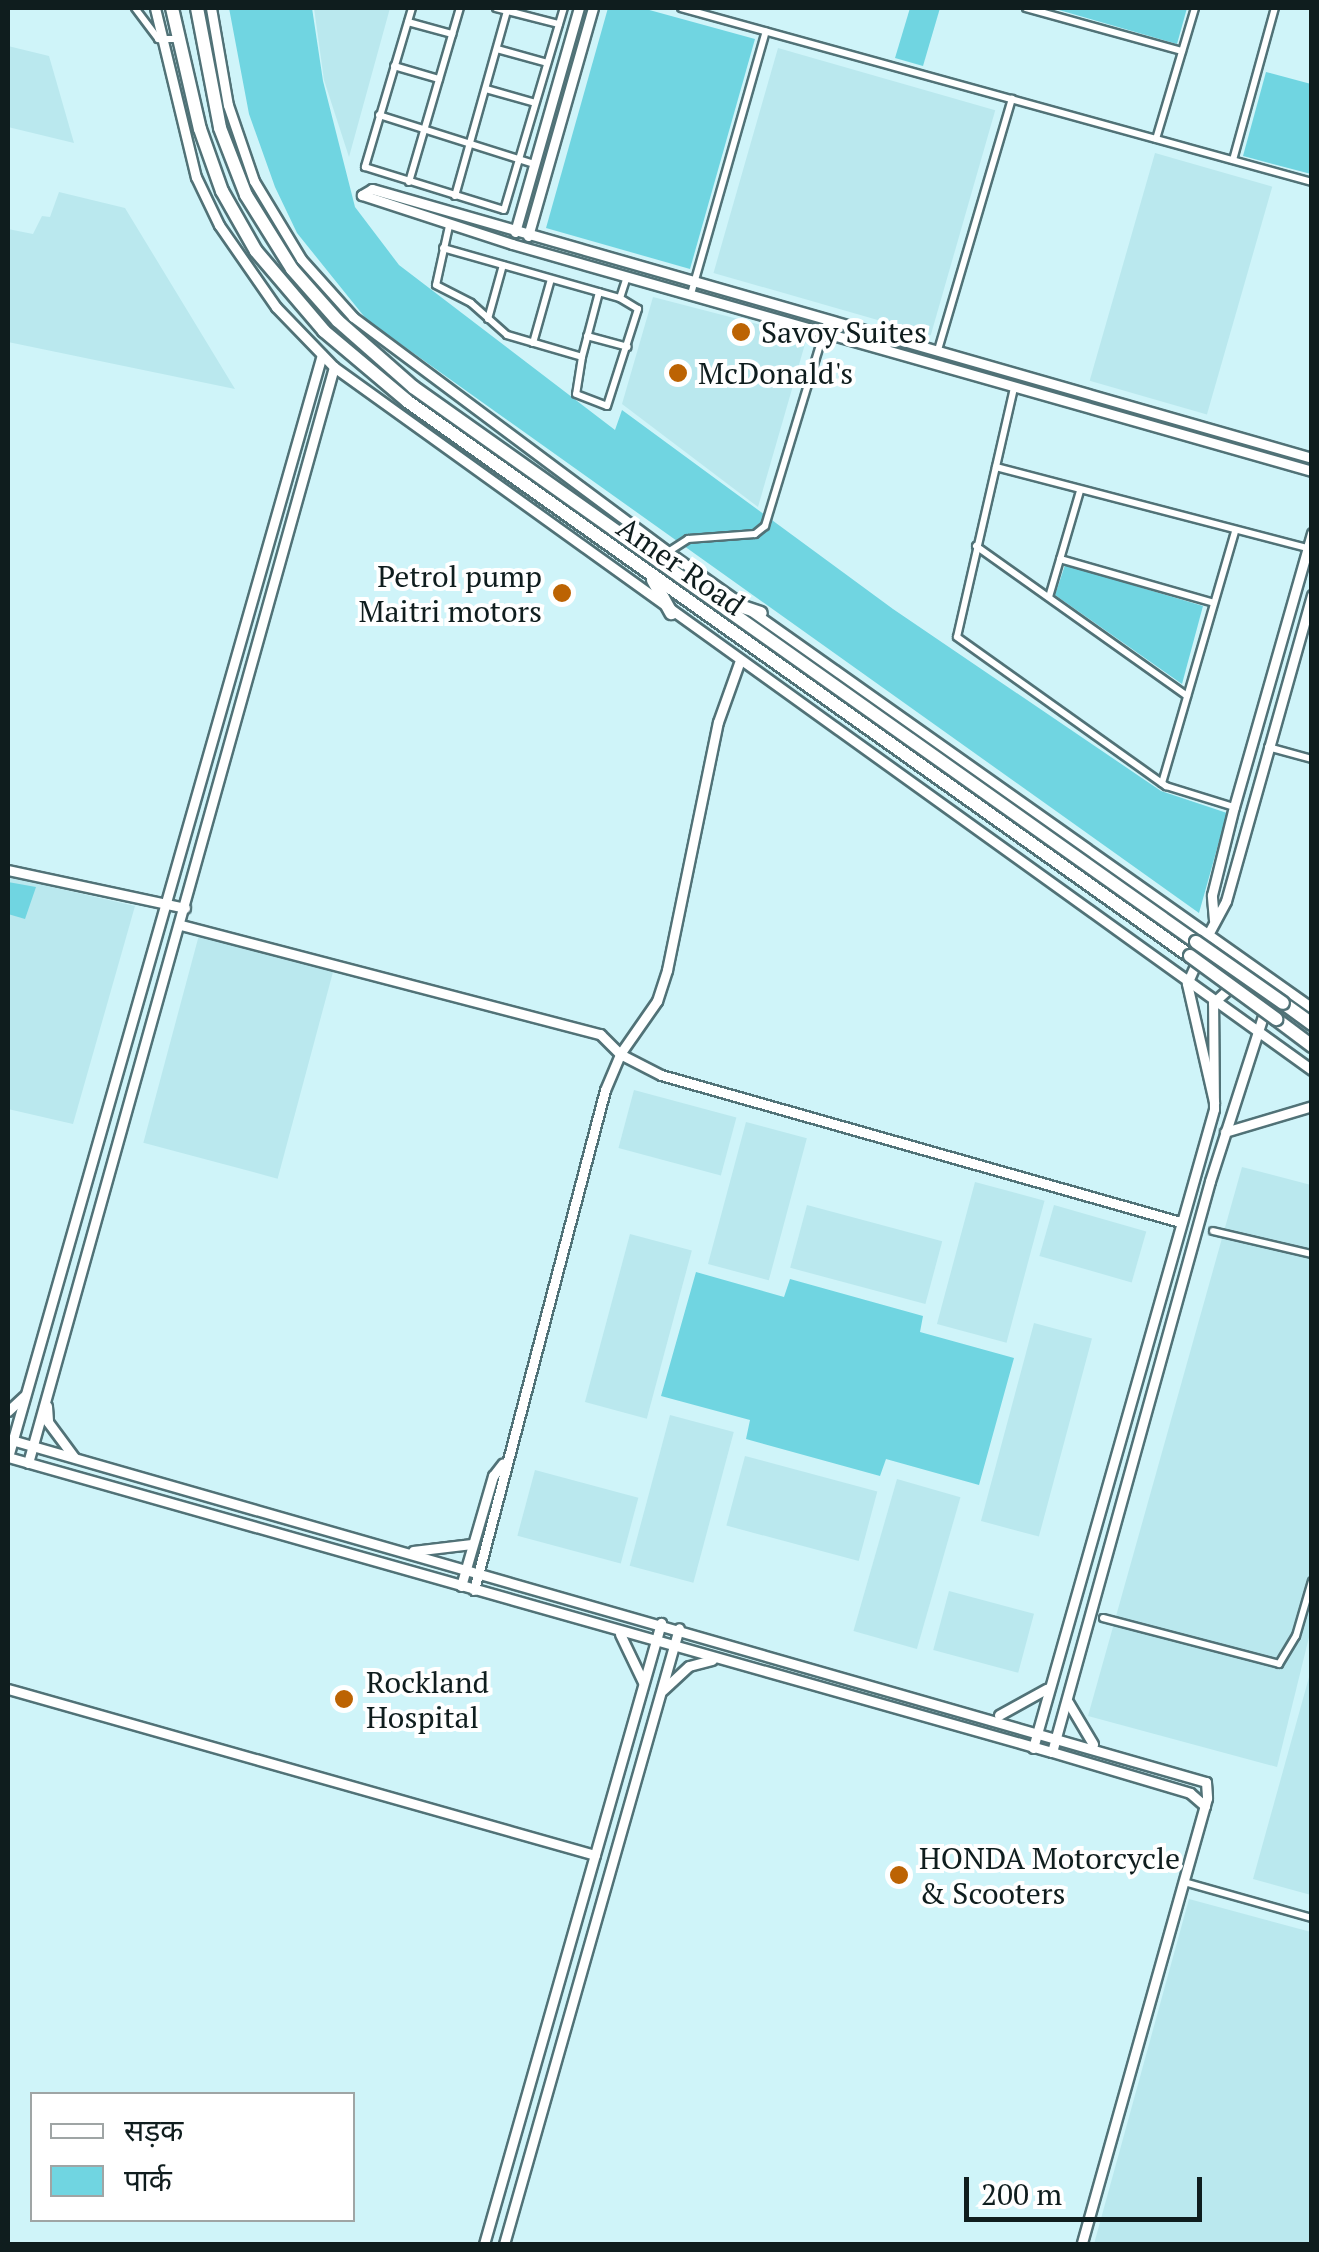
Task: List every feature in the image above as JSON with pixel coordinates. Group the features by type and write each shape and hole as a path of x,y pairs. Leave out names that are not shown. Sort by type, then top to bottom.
{"highway":[{"name":"Amer Road","path":"172,8 222,191 284,287 324,331 407,401 650,574 1312,1024"},
{"name":"Amer Road","path":"197,8 220,128 246,195 292,270 338,321 413,387 1198,945 1276,1019 1312,1046"},
{"path":"650,574 670,613"},
{"path":"699,592 762,613"}],"street":[{"path":"135,8 161,41"},
{"path":"155,8 196,177 219,225 276,307 334,367 738,663 963,818 1213,1003 1312,1070"},
{"path":"210,8 228,105 254,181 322,284 375,336 668,552 762,613 1198,945 1252,966 1307,998 1312,1008"},
{"path":"412,8 365,167 504,210 564,8"},
{"path":"409,182 460,8"},
{"path":"496,8 559,24"},
{"path":"512,244 579,8"},
{"path":"524,248 593,8"},
{"path":"684,8 1312,182"},
{"path":"1026,8 1182,51"},
{"path":"1156,139 1195,8"},
{"path":"1233,160 1275,8"},
{"path":"455,196 508,9"},
{"path":"408,22 452,34"},
{"path":"691,294 766,31"},
{"path":"161,41 178,40"},
{"path":"496,49 547,63"},
{"path":"394,66 439,79"},
{"path":"486,89 535,102"},
{"path":"938,350 1012,99"},
{"path":"380,114 534,164"},
{"path":"1312,458 372,188 362,195 524,248 1312,470"},
{"path":"449,226 436,285 507,335 582,357"},
{"path":"443,248 620,298 638,309 610,405 576,394 598,292"},
{"path":"488,319 502,265"},
{"path":"620,298 627,277"},
{"path":"533,343 550,279"},
{"path":"668,552 688,539 755,534 765,526 828,320"},
{"path":"588,336 628,347"},
{"path":"322,355 10,1439 8,1457 1052,1752 1190,1793 1205,1806"},
{"path":"28,1463 182,925 334,367"},
{"path":"1014,388 956,637 1162,784 1234,807"},
{"path":"996,467 1307,548"},
{"path":"1048,597 1080,491"},
{"path":"1162,784 1235,531"},
{"path":"1214,920 1212,895 1234,807 1312,533"},
{"path":"976,546 1187,696"},
{"path":"1060,559 1214,603"},
{"path":"1215,1102 1187,984 1198,945 1226,901 1312,595"},
{"path":"474,1590 503,1464 620,1054 657,1001 668,970 718,722 738,663"},
{"path":"1267,746 1312,759"},
{"path":"8,870 185,908"},
{"path":"182,925 600,1034 620,1054 661,1075 1180,1222"},
{"path":"1032,1748 1215,1102 1213,1003 1252,966"},
{"path":"1052,1752 1225,1132 1275,981"},
{"path":"1225,1132 1312,1106"},
{"path":"1214,1230 1312,1254"},
{"path":"8,1410 26,1394"},
{"path":"46,1399 48,1422 74,1458"},
{"path":"10,1439 1056,1734 1202,1779 1209,1788 1205,1806 1082,2244"},
{"path":"460,1586 503,1464"},
{"path":"406,1552 472,1544"},
{"path":"1103,1618 1268,1666 1289,1652 1309,1600 1312,1581"},
{"path":"1069,1616 1088,1620"},
{"path":"484,2244 661,1623"},
{"path":"610,1628 630,1644 644,1684"},
{"path":"504,2244 678,1628"},
{"path":"662,1692 689,1666 720,1659"},
{"path":"992,1716 1022,1708 1050,1686"},
{"path":"8,1689 595,1856"},
{"path":"1068,1694 1076,1723 1094,1745"},
{"path":"1184,1882 1312,1918"}],"shaded area":[{"path":"314,8 390,8 349,157 324,80"},
{"path":"8,46 49,56 74,143 8,127"},
{"path":"778,48 995,110 931,335 714,273"},
{"path":"1155,153 1272,187 1207,414 1090,381"},
{"path":"59,192 125,208 235,389 8,342 8,229 33,234 42,216 50,217"},
{"path":"653,297 807,337 758,507 622,404"},
{"path":"8,877 135,906 73,1124 8,1109"},
{"path":"199,935 333,971 278,1179 143,1143"},
{"path":"634,1090 736,1117 721,1175 618,1148"},
{"path":"746,1122 807,1138 769,1280 708,1264"},
{"path":"1242,1167 1311,1185 1312,1625 1277,1767 1088,1716"},
{"path":"975,1182 1045,1201 1007,1343 937,1324"},
{"path":"807,1205 942,1241 925,1304 790,1268"},
{"path":"1054,1205 1146,1231 1132,1282 1039,1256"},
{"path":"630,1234 692,1251 647,1419 585,1402"},
{"path":"1034,1323 1092,1339 1039,1537 981,1521"},
{"path":"670,1415 734,1432 693,1583 630,1566"},
{"path":"745,1456 877,1491 859,1561 726,1526"},
{"path":"535,1470 638,1498 621,1563 517,1536"},
{"path":"897,1479 960,1497 917,1649 853,1631"},
{"path":"949,1591 1034,1614 1018,1673 933,1650"},
{"path":"1311,1670 1311,1895 1253,1879"},
{"path":"1189,1899 1311,1932 1311,2244 1094,2244"}],"green space":[{"path":"229,8 312,8 323,81 355,207 399,265 615,430 622,410 893,609 1161,791 1227,813 1199,913 367,320 297,233 275,187 249,114"},
{"path":"608,8 642,8 755,39 690,269 546,228"},
{"path":"910,8 940,8 923,66 895,58"},
{"path":"1052,8 1187,8 1177,44"},
{"path":"1266,72 1311,84 1311,174 1243,156"},
{"path":"1065,565 1203,606 1182,684 1055,595"},
{"path":"8,882 36,887 25,919 8,914"},
{"path":"696,1272 784,1297 790,1279 923,1316 920,1332 1014,1358 979,1485 886,1459 880,1476 746,1439 750,1420 661,1396"}],"place":[{"name":"Savoy Suites","path":"741,332"},
{"name":"McDonald's","path":"678,373"},
{"name":"Petrol pump Maitri motors","path":"562,593"},
{"name":"Rockland Hospital","path":"344,1699"},
{"name":"HONDA Motorcycle & Scooters","path":"899,1875"}]}
